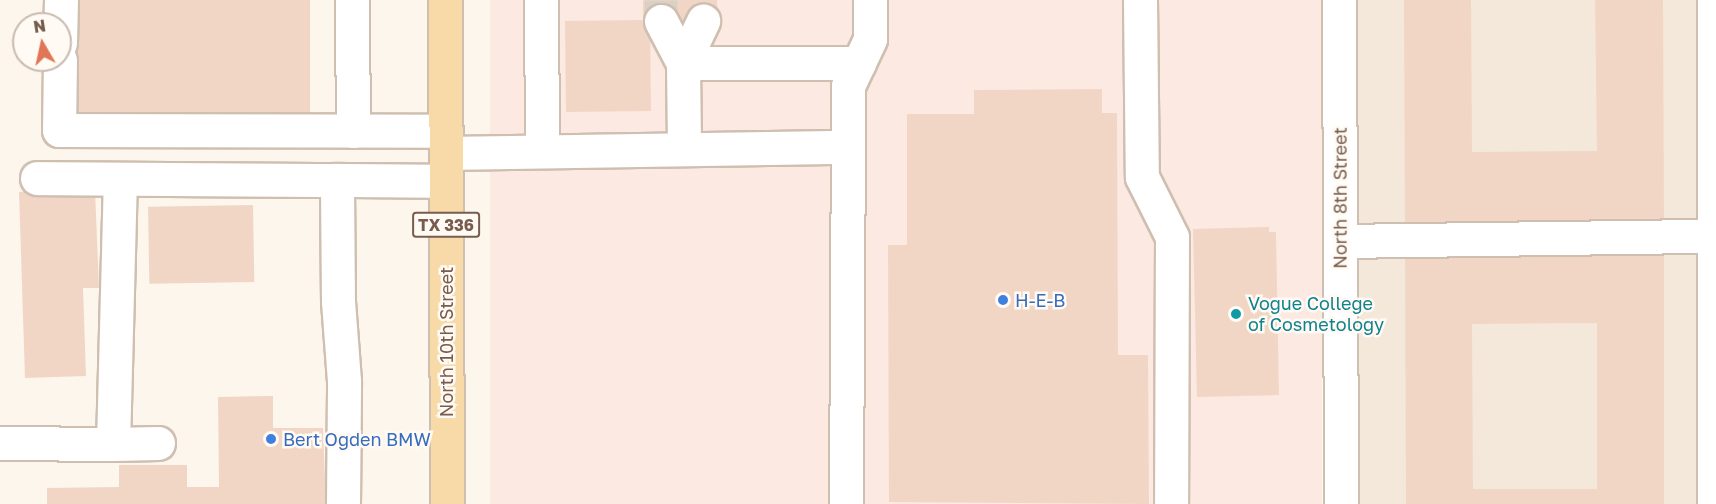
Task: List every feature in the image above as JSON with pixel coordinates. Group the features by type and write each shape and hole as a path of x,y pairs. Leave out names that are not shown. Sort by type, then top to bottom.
{"main road":[{"name":"North 10th Street","path":"445,0 447,504"}],"street":[{"path":"352,0 353,130"},
{"path":"541,0 542,152"},
{"path":"846,504 848,86 870,39 870,0"},
{"path":"1140,0 1142,177 1172,237 1171,504"},
{"name":"North 8th Street","path":"1339,0 1341,504"},
{"path":"1714,0 1714,504"},
{"path":"682,21 684,149"},
{"path":"683,63 859,63"},
{"path":"60,72 58,130 353,130 445,155"},
{"path":"38,178 337,180 445,155 848,147"},
{"path":"113,444 120,179"},
{"path":"337,180 338,301 344,381 343,504"},
{"path":"1340,241 1714,236"},
{"path":"0,443 158,444"}],"shaded area":[{"path":"490,0 1322,0 1322,504 490,504"},
{"path":"1357,0 1716,0 1716,504 1357,504"}],"building":[{"path":"73,0 310,0 310,118 73,118"},
{"path":"643,0 717,0 718,21 650,21 651,111 566,112 565,21 643,20"},
{"path":"1404,0 1471,0 1472,152 1597,151 1595,0 1663,0 1664,222 1405,223"},
{"name":"H-E-B","path":"1102,89 1102,113 1117,113 1118,355 1148,355 1149,504 889,502 888,245 907,245 907,114 974,114 974,90"},
{"path":"95,190 99,288 83,288 86,376 25,378 19,192"},
{"path":"253,205 254,282 149,284 148,207"},
{"name":"Vogue College of Cosmetology","path":"1269,227 1269,232 1276,232 1279,395 1197,397 1193,229"},
{"path":"1664,252 1664,504 1406,504 1405,253","holes":["1597,323 1597,489 1473,489 1472,324"]},
{"name":"Bert Ogden BMW","path":"273,396 273,428 323,428 326,504 47,504 47,488 119,487 119,465 187,465 187,487 219,487 218,397"}],"tunnel":[{"path":"661,0 661,21"}],"place":[{"name":"H-E-B","path":"1003,300"},
{"name":"Vogue College of Cosmetology","path":"1236,314"},
{"name":"Bert Ogden BMW","path":"271,439"}]}
